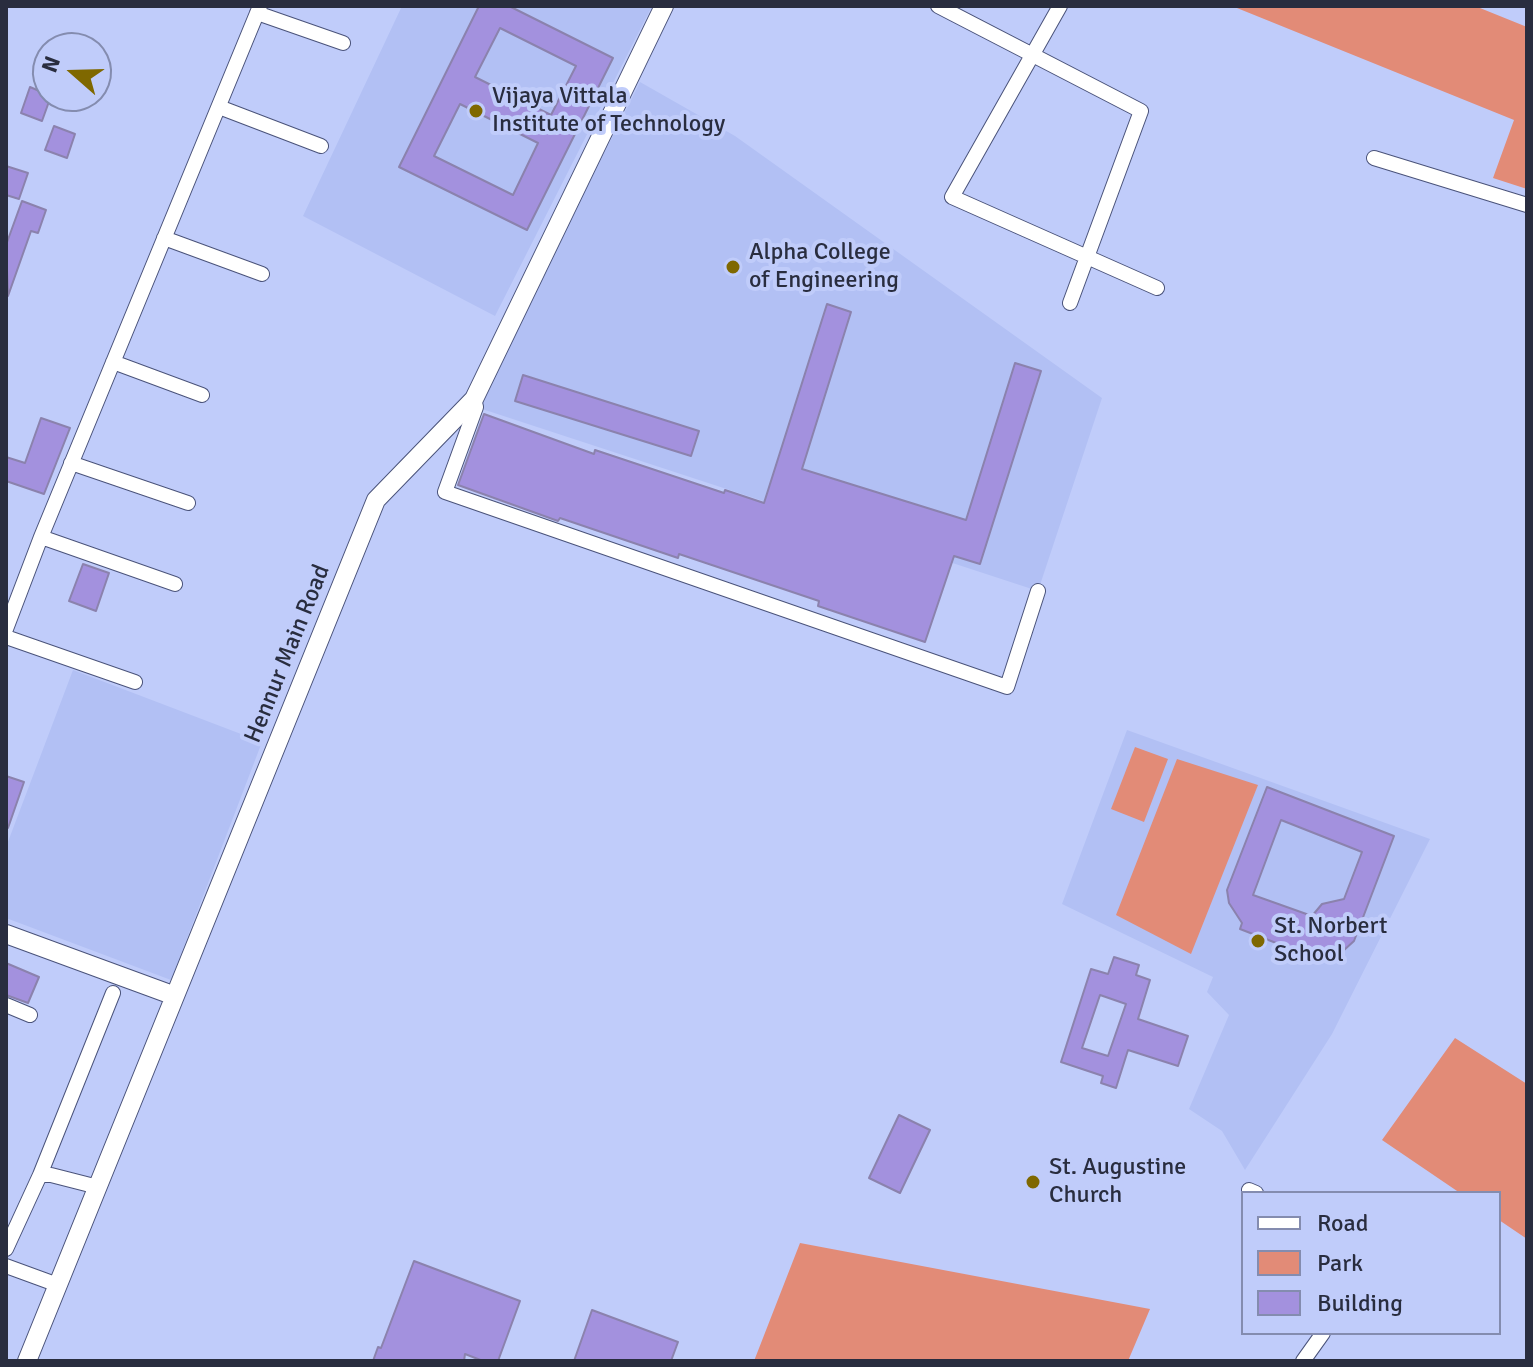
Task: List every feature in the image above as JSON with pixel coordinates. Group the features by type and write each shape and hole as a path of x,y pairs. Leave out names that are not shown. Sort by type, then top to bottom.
{"main road":[{"name":"Hennur Main Road","path":"27,1361 376,500 474,399 664,6"},
{"path":"6,934 175,996"}],"street":[{"path":"938,6 960,11 1032,54 1141,111 1070,303"},
{"path":"1060,6 952,197 1157,288"},
{"path":"6,629 71,463 259,10 343,43"},
{"path":"219,107 321,146"},
{"path":"1374,158 1527,205"},
{"path":"164,238 262,274"},
{"path":"113,362 202,395"},
{"path":"474,399 476,407 445,492 1007,687 1038,591"},
{"path":"71,463 188,503"},
{"path":"41,537 175,584"},
{"path":"6,637 135,682"},
{"path":"6,1249 40,1175 113,993"},
{"path":"6,1005 30,1015"},
{"path":"40,1175 98,1187"},
{"path":"6,1266 58,1285"},
{"path":"1303,1361 1322,1335"}],"shaded area":[{"name":"Vijaya Vittala Institute of Technology","path":"402,6 652,6 495,316 303,216"},
{"name":"Alpha College of Engineering","path":"640,82 735,136 1102,398 1038,591 476,407"},
{"path":"73,670 262,742 171,980 6,918 6,847"},
{"name":"St. Norbert School","path":"1127,730 1430,839 1332,1034 1245,1170 1222,1131 1189,1109 1229,1015 1207,992 1213,977 1062,904"}],"green space":[{"path":"1232,6 1475,6 1527,27 1527,189 1493,178 1514,120"},
{"path":"1135,747 1168,759 1144,822 1111,809"},
{"path":"1177,759 1258,785 1191,954 1116,915"},
{"path":"1455,1038 1527,1084 1527,1239 1501,1221 1501,1191 1457,1191 1382,1140"},
{"path":"800,1243 1150,1309 1128,1361 754,1361"}],"building":[{"path":"479,6 509,6 613,58 527,230 399,167","holes":["500,28 576,66 551,115 475,77","460,104 538,143 513,195 434,156"]},
{"path":"30,87 32,112 45,112 42,121 21,113"},
{"path":"54,126 75,134 67,158 45,150"},
{"path":"6,166 28,173 19,199 6,195"},
{"path":"22,201 46,210 38,233 31,231 8,296 6,245"},
{"path":"827,304 851,312 802,469 966,520 1015,363 1041,371 980,564 954,556 925,642 818,606 819,601 679,554 678,558 560,518 558,521 458,485 484,414 594,454 595,450 724,493 725,490 764,503"},
{"path":"523,375 699,431 691,456 515,401"},
{"path":"41,418 70,428 44,494 6,481 6,457 25,463"},
{"path":"83,564 109,573 96,611 69,601"},
{"path":"6,776 24,782 8,828 6,828"},
{"path":"1267,787 1394,836 1354,941 1343,951 1322,955 1320,960 1240,929 1242,923 1229,903 1227,890","holes":["1281,820 1362,852 1344,899 1322,904 1312,916 1253,895"]},
{"path":"1114,957 1139,965 1136,975 1150,980 1138,1019 1188,1036 1178,1066 1128,1050 1116,1088 1101,1083 1103,1076 1061,1062 1091,969 1108,974","holes":["1100,995 1126,1004 1108,1056 1082,1048"]},
{"path":"6,963 39,977 28,1003 6,995"},
{"path":"899,1115 930,1130 900,1193 869,1178"},
{"path":"414,1261 520,1301 498,1361 483,1361 465,1354 464,1361 373,1361 378,1347 381,1348"},
{"path":"592,1310 678,1342 671,1361 574,1361"}],"place":[{"name":"Vijaya Vittala Institute of Technology","path":"476,111"},
{"name":"Alpha College of Engineering","path":"733,267"},
{"name":"St. Norbert School","path":"1258,941"},
{"name":"St. Augustine Church","path":"1033,1182"}]}
